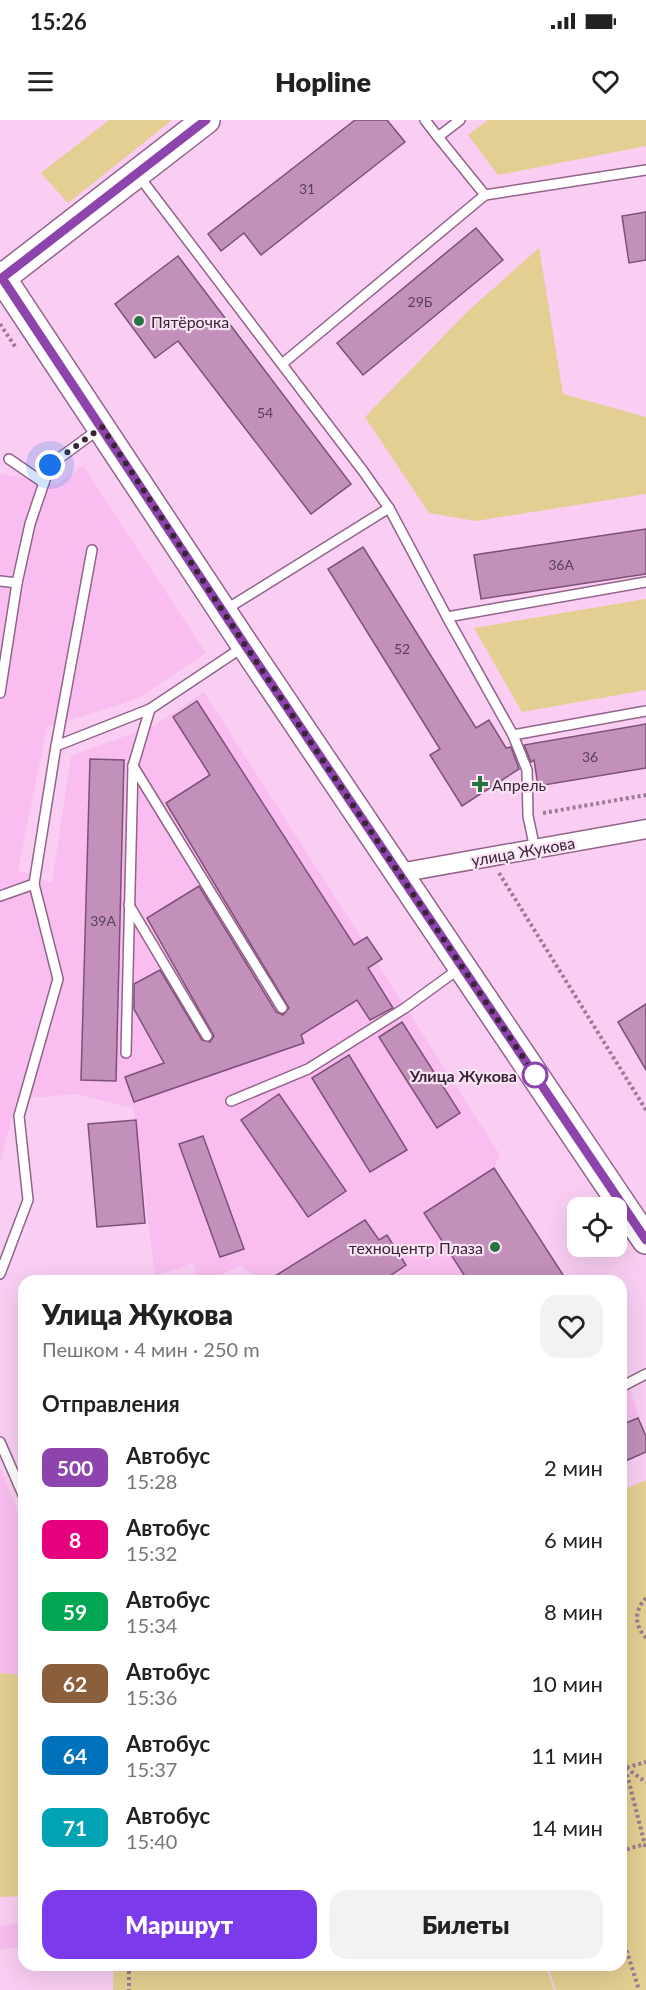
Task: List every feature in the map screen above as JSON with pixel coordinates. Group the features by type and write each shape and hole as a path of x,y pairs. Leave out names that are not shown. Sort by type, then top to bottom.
{"main road":[{"path":"206,120 1,276 245,645 646,1240"}],"street":[{"name":"улица Жукова","path":"399,873 646,829"}],"lane":[{"path":"425,120 485,195"},
{"path":"438,137 460,120"},
{"path":"282,364 485,195 646,170"},
{"path":"136,174 389,508 513,735 527,770 528,816 535,849"},
{"path":"0,693 16,583 30,524 50,465 102,427"},
{"path":"9,459 44,483"},
{"path":"223,611 389,508"},
{"path":"0,1274 28,1200 19,1116 58,979 34,884 56,746 92,550"},
{"path":"0,581 16,583"},
{"path":"447,617 646,582"},
{"path":"56,746 150,709 245,645"},
{"path":"126,1053 133,766 150,709"},
{"path":"513,735 646,711"},
{"path":"133,766 282,1008"},
{"path":"0,896 34,884"},
{"path":"129,905 207,1036"},
{"path":"231,1101 308,1069 405,1008 462,967"},
{"path":"627,1384 646,1374"},
{"path":"0,1442 18,1483"}],"path":[{"path":"0,324 16,348"},
{"path":"528,816 646,795"},
{"path":"489,857 646,1110"},
{"path":"646,1598 637,1612 637,1622 646,1638"},
{"path":"627,1767 646,1762"},
{"path":"627,1770 646,1782"},
{"path":"627,1782 646,1846 627,1850"},
{"path":"627,1952 639,1990"},
{"path":"129,1971 129,1990"}],"shaded area":[{"path":"109,120 172,120 68,203 41,173"},
{"path":"488,120 646,120 646,146 498,175 468,135"},
{"path":"539,248 563,394 646,417 646,494 476,521 429,513 365,417 468,311"},
{"path":"83,466 206,653 137,699 47,727 18,870 52,883 71,756 155,725 204,692 500,1155 494,1168 563,1275 252,1275 240,1265 221,1275 196,1275 193,1262 155,1275 133,1108 76,1094 17,1099 0,1163 0,473 56,485"},
{"path":"646,599 646,690 522,712 474,628"},
{"path":"627,1383 646,1436 646,1451 627,1459"},
{"path":"0,1468 18,1512 18,1674 0,1673"},
{"path":"646,1480 646,1990 556,1990 549,1971 627,1971 627,1488"},
{"path":"0,1673 18,1674 18,1896 0,1897"},
{"path":"18,1922 18,1948 0,1949 0,1926"},
{"path":"114,1971 547,1971 554,1990 113,1990"}],"building":[{"path":"355,120 387,120 405,142 261,255 244,233 221,251 208,234"},
{"path":"646,212 646,260 629,263 622,216"},
{"path":"476,228 503,260 363,375 337,343"},
{"path":"178,256 351,484 311,514 178,341 155,358 115,304"},
{"path":"646,529 646,574 481,599 474,555"},
{"path":"363,547 476,728 489,720 506,748 511,747 519,769 462,806 430,755 440,749 328,569"},
{"path":"197,701 354,945 367,937 382,959 368,968 393,1008 370,1020 357,1000 301,1035 304,1043 134,1102 125,1077 164,1063 134,1009 134,984 160,970 202,1040 210,1042 214,1036 147,918 199,886 276,1012 283,1015 289,1008 166,803 210,775 173,717"},
{"path":"646,724 646,768 538,786 534,760 531,762 524,745"},
{"path":"90,759 124,760 116,1081 81,1080"},
{"path":"646,1004 646,1070 618,1022"},
{"path":"402,1022 460,1113 437,1128 379,1037"},
{"path":"349,1055 407,1150 370,1172 312,1078"},
{"path":"279,1094 346,1191 308,1217 241,1120"},
{"path":"136,1120 145,1223 97,1227 88,1124"},
{"path":"203,1136 244,1249 220,1257 179,1144"},
{"name":"техноцентр Плаза","path":"494,1168 563,1275 464,1275 424,1213"},
{"path":"365,1220 379,1240 387,1235 406,1265 391,1275 277,1275"},
{"path":"638,1418 646,1436 646,1452 627,1460 627,1423"}],"bus line":[{"name":"500","path":"206,120 2,278 245,645 646,1240"}],"place":[{"name":"Пятёрочка","path":"139,321"},
{"name":"Апрель","path":"480,784"},
{"name":"Улица Жукова","path":"535,1075"},
{"name":"техноцентр Плаза","path":"495,1247"}],"route":[{"path":"50,465 102,427 245,645 536,1077 535,1075"}]}
